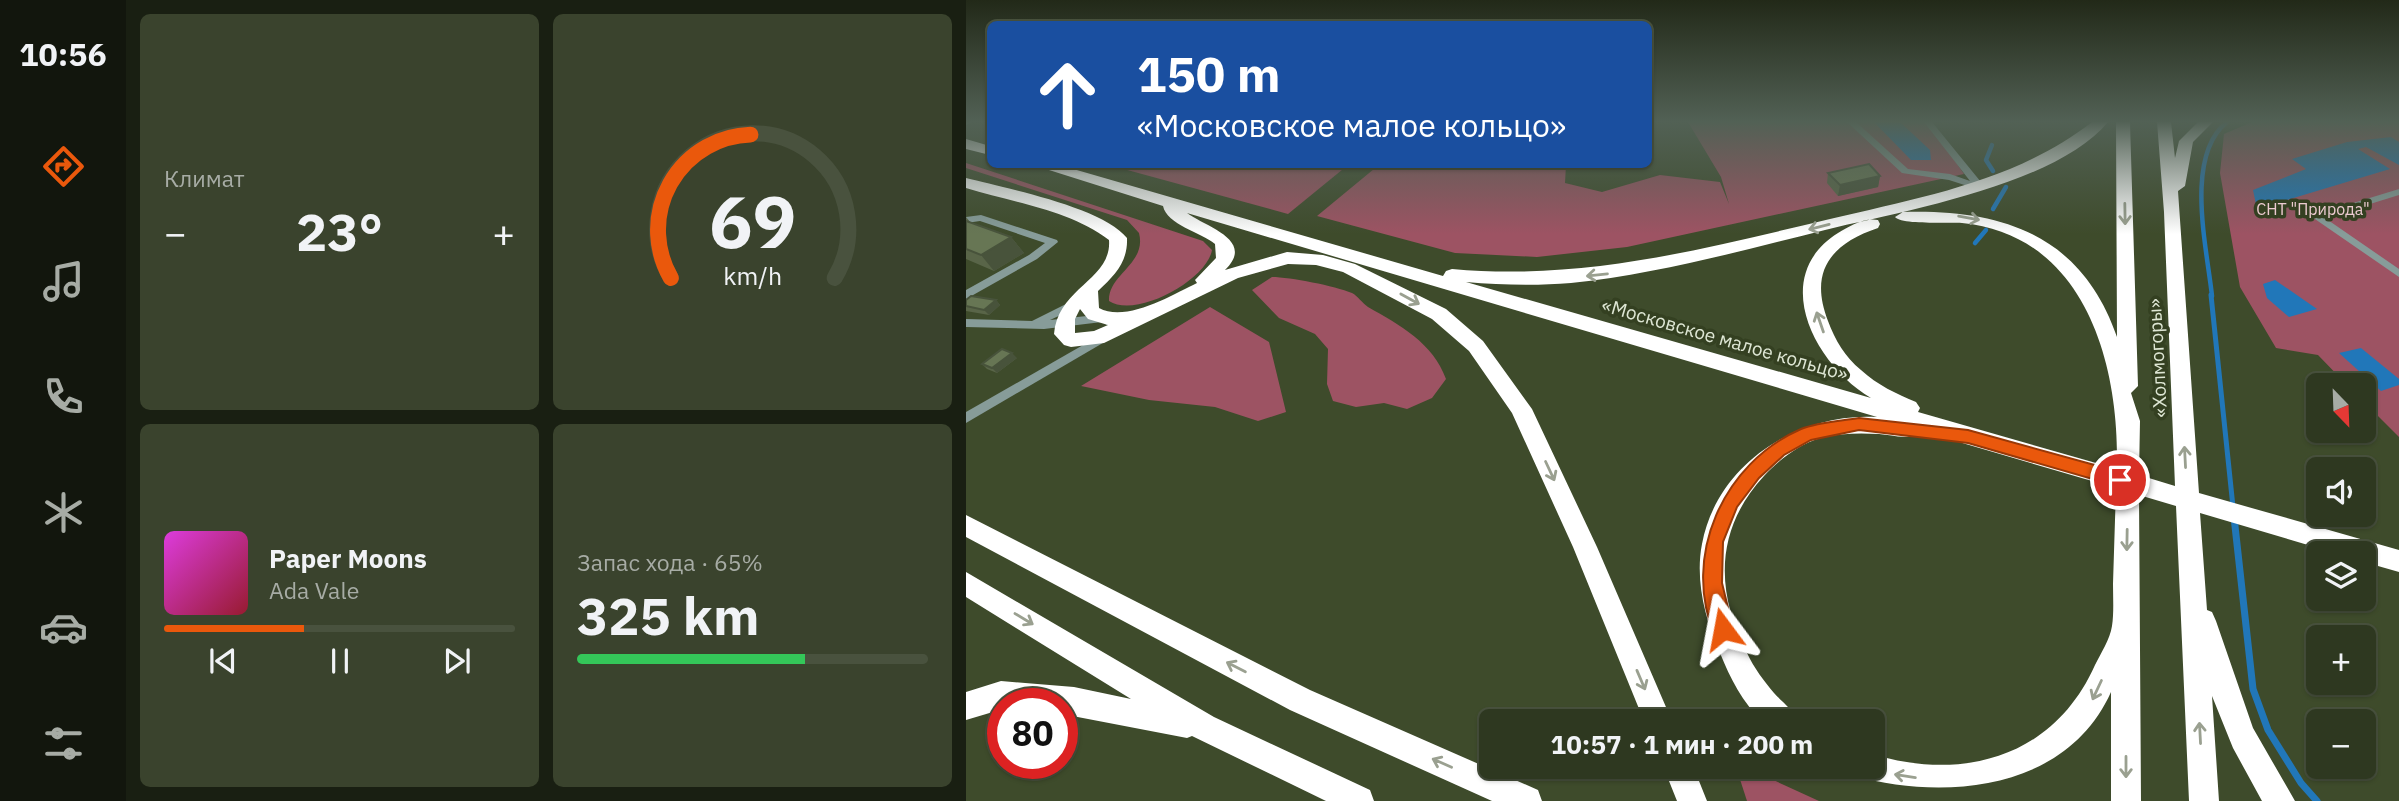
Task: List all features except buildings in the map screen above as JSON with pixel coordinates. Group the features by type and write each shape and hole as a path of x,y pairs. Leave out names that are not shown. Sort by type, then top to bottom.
{"highway":[{"path":"1385,265 1474,278 1599,276 1663,264 1980,187 2015,176 2048,159"},
{"name":"«Холмогоры»","path":"2124,159 2129,434 2125,628 2126,801"},
{"name":"«Холмогоры»","path":"2167,159 2204,801"},
{"path":"2172,212 2182,159"},
{"name":"«Московское малое кольцо»","path":"1051,168 2399,561"},
{"path":"966,183 1076,215 1100,225 1118,238 1119,254 1089,289 1072,304 1070,339 1082,341 1110,325 1155,310 1250,267 1279,259 1317,259 1349,268"},
{"path":"1155,310 1210,276 1221,265 1226,252 1220,238 1194,225 1157,199"},
{"path":"1978,439 1886,398 1861,382 1839,361 1825,338 1815,308 1811,280 1819,261 1840,239 1864,226 1898,217 1933,214 1968,217 2001,226 2030,238 2056,254 2078,276 2103,324 2129,434"},
{"path":"1303,242 1439,314 1476,346 1494,368 1521,409 1653,709"},
{"path":"1089,289 1090,311 1110,325"},
{"path":"1773,709 1743,674 1723,629 1712,583 1714,542 1730,503 1753,473 1778,450 1807,434 1859,424 1978,439"},
{"path":"966,526 1300,700 1527,801"},
{"path":"2192,581 2217,671 2248,748 2280,801"},
{"path":"966,583 1204,727 1359,801"},
{"path":"1885,773 1938,782 1988,777 2033,758 2062,737 2090,705 2125,628"},
{"path":"966,706 1001,695 1074,701 1204,727"},
{"path":"1683,779 1692,801"}],"lane":[{"path":"1892,159 1905,171 1950,177 1980,187"},
{"path":"1958,159 1980,187"},
{"path":"2399,192 2317,217 2399,274"},
{"path":"966,220 981,218 1053,243 966,295"},
{"path":"1027,325 1072,304"},
{"path":"966,323 1027,325 1070,339"},
{"path":"966,418 1070,339"}],"green space":[{"path":"1710,159 1954,159 1964,174 1627,247 1537,257 1455,253 1317,216 1375,168 1566,168 1565,183 1602,192 1660,175 1720,182 1729,204 1721,177"},
{"name":"СНТ \"Природа\"","path":"2221,159 2399,159 2399,437 2376,414 2376,373 2335,373 2318,355 2276,348 2240,287 2220,173"},
{"path":"966,163 1203,241 1212,250 1198,273 1169,294 1136,305 1121,305 1109,301 1114,283 1133,261 1140,244 1139,233 1127,220 966,168"},
{"path":"1120,168 1344,168 1288,214"},
{"path":"1272,277 1312,282 1352,293 1424,345 1433,355 1446,379 1432,398 1407,409 1384,403 1356,407 1333,401 1327,384 1328,349 1315,334 1279,318 1252,290"},
{"path":"1210,307 1269,342 1286,412 1258,421 1215,407 1149,400 1081,386"},
{"path":"1740,779 1771,779 1819,801 1747,801"}],"water":[{"path":"2293,159 2375,159 2390,169 2257,209 2253,190 2306,169"},
{"path":"2275,280 2317,309 2289,317 2267,298 2263,284"},
{"path":"2361,348 2399,379 2399,385 2381,391 2376,386 2376,373 2361,373 2339,353"}],"waterway":[{"path":"1986,159 1993,171"},
{"path":"2206,159 2202,179 2203,229 2212,296"},
{"path":"1993,209 2006,187"},
{"path":"1975,243 1986,230"},
{"path":"2211,295 2233,507"},
{"path":"2234,517 2253,689 2268,730 2301,783 2317,801"}],"route":[{"path":"1723,629 1712,583 1714,542 1730,503 1753,473 1778,450 1807,434 1859,424 1968,436 2120,480"}]}
